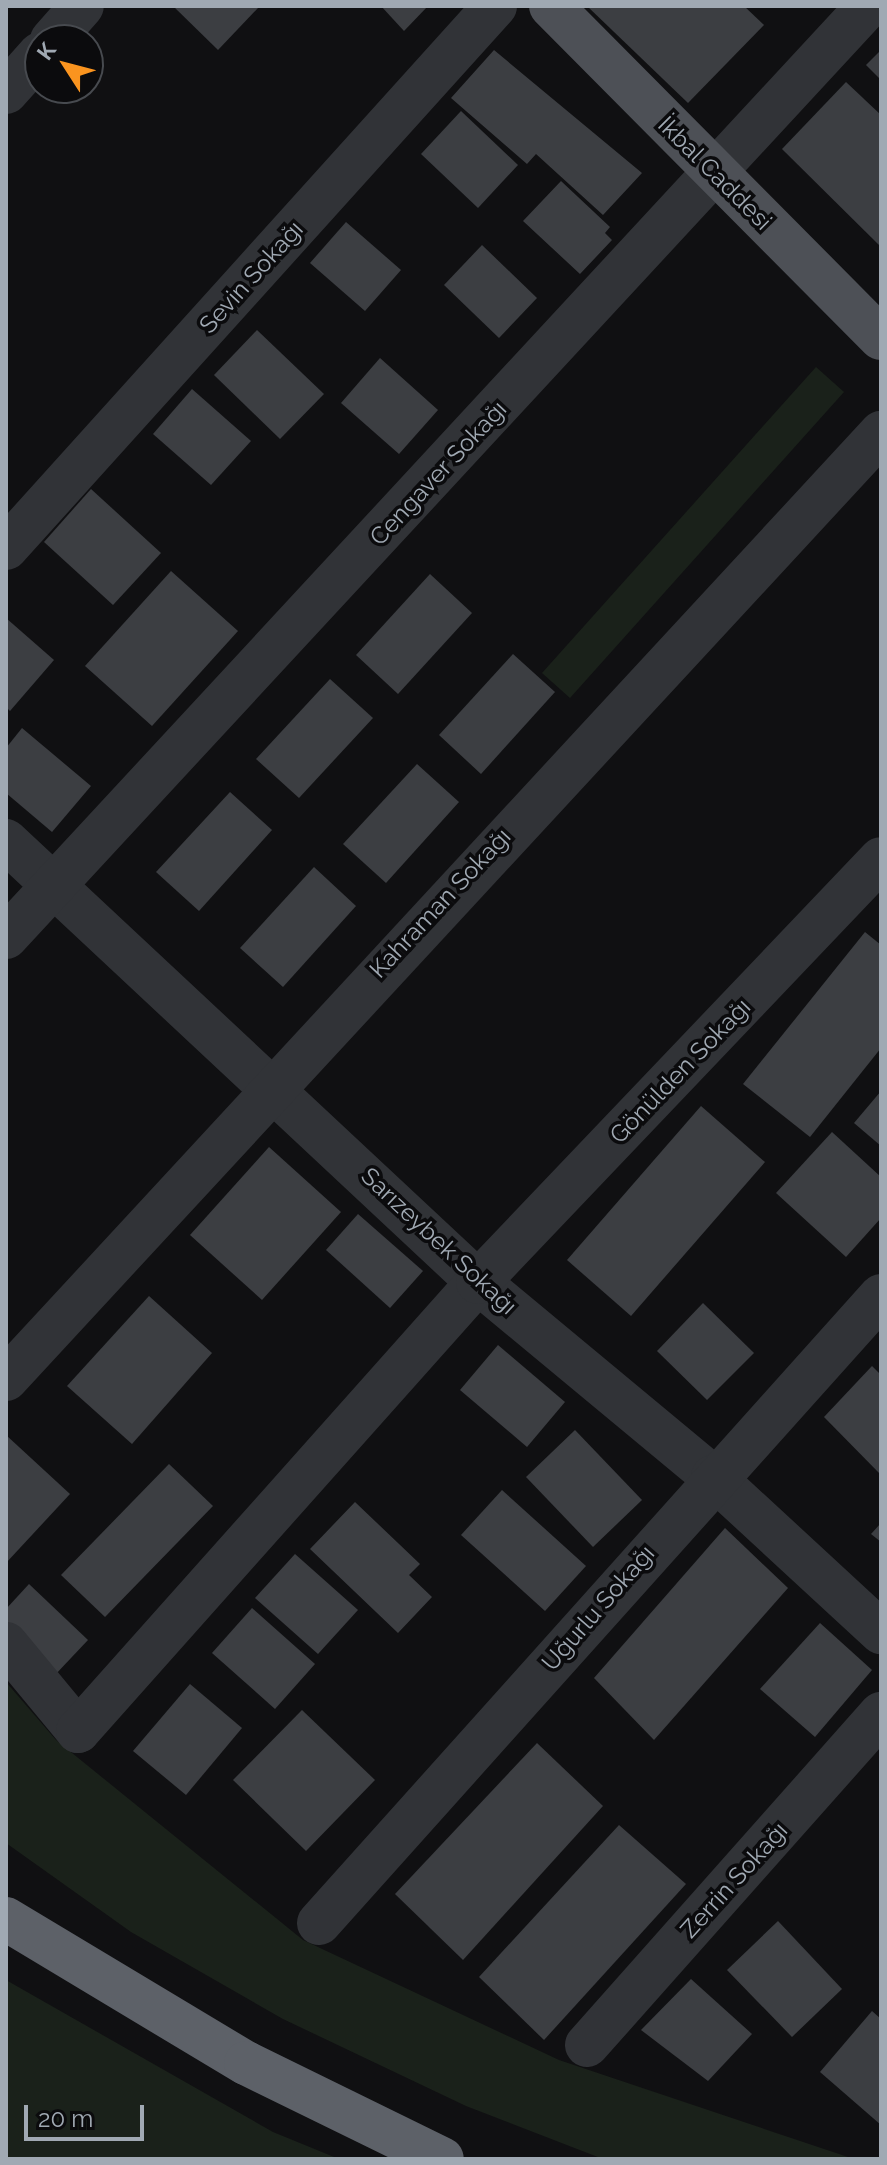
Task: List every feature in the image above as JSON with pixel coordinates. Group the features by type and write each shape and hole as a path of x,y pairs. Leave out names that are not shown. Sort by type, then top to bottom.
{"highway":[{"path":"6,1919 246,2063 442,2159"}],"main road":[{"name":"İkbal Caddesi","path":"551,6 881,338"}],"street":[{"path":"66,24 82,6"},
{"name":"Sevin Sokağı","path":"6,548 495,6"},
{"name":"Cengaver Sokağı","path":"6,937 716,174 868,6"},
{"path":"6,92 24,72"},
{"name":"Kahraman Sokağı","path":"6,1379 272,1083 881,433"},
{"name":"Sarızeybek Sokağı","path":"6,841 52,887 272,1083 478,1282 713,1477 881,1632"},
{"name":"Gönülden Sokağı","path":"6,1644 78,1731 478,1282 881,859"},
{"name":"Uğurlu Sokağı","path":"319,1923 713,1477 881,1296"},
{"name":"Zerrin Sokağı","path":"587,2045 881,1714"}],"shaded area":[{"path":"816,367 844,392 570,698 542,673"},
{"path":"6,1682 56,1740 303,1940 559,2060 854,2159 603,2159 466,2106 283,2019 131,1932 6,1843"},
{"path":"6,1980 273,2132 339,2159 6,2159"}],"building":[{"path":"173,6 256,6 258,8 218,50"},
{"path":"381,6 428,6 404,31"},
{"path":"587,6 744,6 764,25 688,103"},
{"path":"494,50 642,173 603,215 536,154 527,164 451,98"},
{"path":"881,50 881,80 866,65"},
{"path":"846,82 881,115 881,247 782,149"},
{"path":"461,111 518,165 478,208 421,154"},
{"path":"561,181 610,227 605,233 612,240 580,274 523,221"},
{"path":"346,222 401,270 365,311 310,263"},
{"path":"482,245 537,298 499,338 444,285"},
{"path":"257,330 324,394 280,439 214,375"},
{"path":"380,358 438,410 399,454 341,403"},
{"path":"192,389 251,441 211,485 153,434"},
{"path":"91,489 161,553 113,605 44,542"},
{"path":"171,571 238,631 152,726 85,666"},
{"path":"430,574 472,613 398,694 356,655"},
{"path":"6,618 54,660 10,711 6,707"},
{"path":"513,654 555,692 481,774 439,735"},
{"path":"330,679 373,718 299,798 256,759"},
{"path":"22,728 91,786 52,832 6,793 6,748"},
{"path":"417,764 459,802 386,883 343,844"},
{"path":"230,792 272,830 199,911 156,872"},
{"path":"314,867 356,906 283,987 240,948"},
{"path":"865,932 881,945 881,1048 810,1137 743,1084"},
{"path":"881,1091 881,1146 854,1123"},
{"path":"701,1106 765,1162 631,1316 567,1260"},
{"path":"832,1132 881,1177 881,1218 846,1257 776,1193"},
{"path":"269,1147 341,1212 262,1300 190,1235"},
{"path":"358,1214 423,1271 390,1308 326,1250"},
{"path":"149,1296 212,1353 132,1444 67,1386"},
{"path":"703,1303 754,1353 707,1400 657,1351"},
{"path":"498,1345 565,1402 527,1447 460,1390"},
{"path":"872,1366 881,1375 881,1475 824,1417"},
{"path":"575,1430 642,1500 593,1547 526,1477"},
{"path":"6,1435 70,1494 6,1563"},
{"path":"169,1464 213,1506 105,1617 61,1575"},
{"path":"502,1490 586,1566 545,1611 461,1535"},
{"path":"355,1502 420,1564 409,1575 432,1597 398,1633 310,1549"},
{"path":"881,1523 881,1542 871,1534"},
{"path":"725,1528 788,1588 654,1740 594,1678"},
{"path":"295,1554 358,1610 318,1654 255,1598"},
{"path":"29,1584 88,1640 54,1676 6,1631 6,1609"},
{"path":"252,1608 315,1664 275,1709 212,1653"},
{"path":"820,1623 872,1670 815,1737 760,1689"},
{"path":"190,1684 242,1728 186,1795 133,1751"},
{"path":"302,1710 375,1780 306,1851 233,1780"},
{"path":"537,1743 603,1806 463,1960 395,1894"},
{"path":"619,1825 686,1884 544,2040 479,1977"},
{"path":"778,1921 842,1989 792,2037 727,1970"},
{"path":"691,1979 752,2034 708,2081 641,2030"},
{"path":"872,2011 881,2019 881,2125 820,2072"}]}
